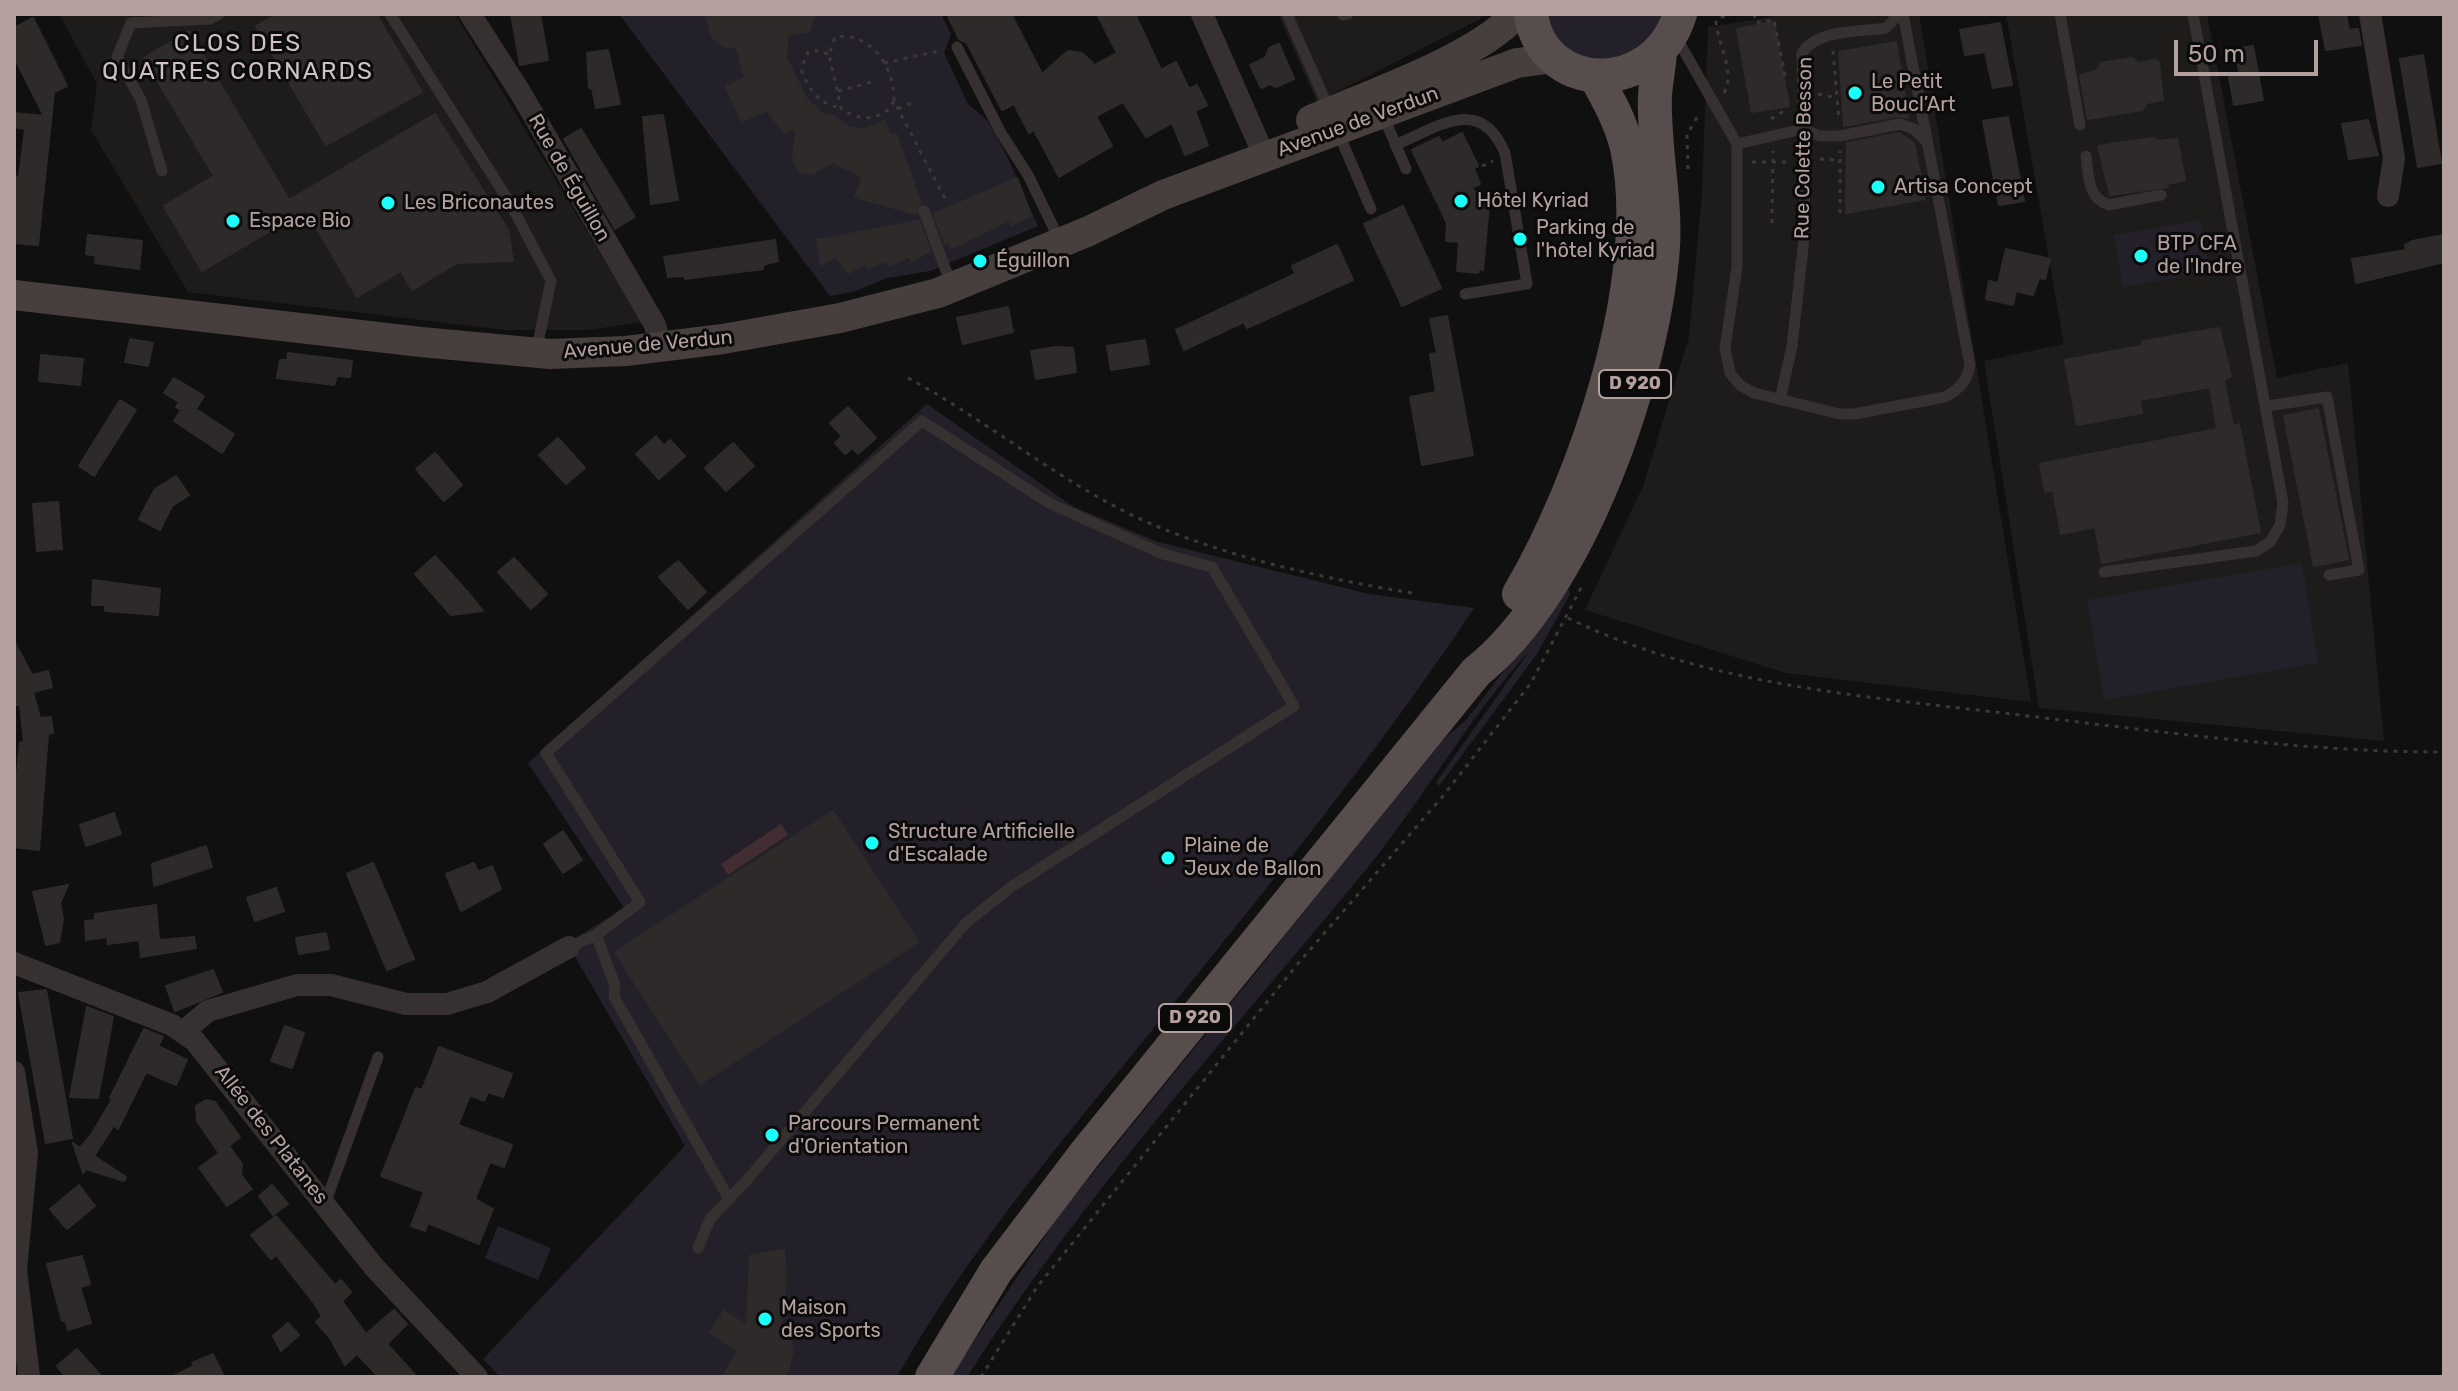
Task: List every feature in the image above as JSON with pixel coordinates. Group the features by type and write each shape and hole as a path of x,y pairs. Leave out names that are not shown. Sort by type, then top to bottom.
{"main road":[{"name":"Avenue de Verdun","path":"1378,103 1478,46 1516,14"},
{"path":"1531,14 1542,43 1555,58 1574,70 1595,76 1619,75 1641,67 1701,22"},
{"name":"D 920","path":"1476,672 1496,656 1569,555 1610,462 1631,400 1655,302 1663,246 1655,96 1701,22"},
{"name":"Avenue de Verdun","path":"14,295 536,352 584,354 661,347 840,318 952,288 1378,103 1517,63 1555,58"},
{"name":"D 920","path":"932,1377 996,1271 1085,1154 1476,672 1553,533 1574,484 1605,389 1617,337 1633,226 1632,184 1626,146 1615,113 1595,76"},
{"name":"Avenue de Verdun","path":"1163,195 1197,173 1259,144 1334,121"}],"street":[{"name":"Rue de Éguillon","path":"470,14 520,92 655,325 661,347"},
{"path":"1202,14 1259,144"},
{"path":"2370,14 2394,158 2388,196"},
{"path":"183,1032 208,1011 297,985 331,985 406,1004 447,1004 487,992 569,947"},
{"name":"Allée des Platanes","path":"14,963 183,1032 205,1051 374,1267 477,1377"},
{"path":"14,1072 27,1153 16,1270 29,1377"}],"lane":[{"path":"162,171 141,100 117,57 131,23 210,19 219,14"},
{"path":"390,14 510,203 551,281 536,352"},
{"path":"1287,14 1371,209"},
{"path":"1701,22 1737,144 1737,267 1725,348 1726,363 1740,385 1780,400 1854,414 1945,397 1958,390 1967,378 1970,365 1901,14"},
{"name":"Rue Colette Besson","path":"1780,400 1792,346 1805,230 1802,53 1807,45 1832,35 1886,28 1901,14"},
{"path":"2060,14 2080,125"},
{"path":"2104,572 2256,551 2270,542 2280,525 2283,503 2267,406 2193,14"},
{"path":"957,47 1001,133 1028,175 1061,243"},
{"path":"1378,103 1406,169"},
{"path":"1395,145 1465,118 1483,121 1498,136 1505,153 1527,284 1465,294"},
{"path":"1737,144 1803,129 1820,136 1840,136 1900,124 1914,129 1928,144"},
{"path":"2086,156 2093,196 2101,203 2109,205 2161,195"},
{"path":"924,211 952,288"},
{"path":"2267,406 2327,397 2359,570 2329,575"},
{"path":"569,947 596,935 640,902 546,753 922,421 1049,503 1163,554 1212,567 1294,706 1011,887 966,923 710,1219 698,1248"},
{"path":"596,935 615,985 614,997 729,1199"},
{"path":"325,1204 378,1057"}],"path":[{"path":"1754,14 1756,23 1774,20 1788,93"},
{"path":"1832,35 1840,136 1840,213"},
{"path":"841,108 829,55 835,37 849,36 869,45 884,63 893,84 894,101 945,199"},
{"path":"884,63 957,47"},
{"path":"829,55 820,50 808,52 801,69 817,98 854,117 871,118 886,111 894,101"},
{"path":"838,91 872,82"},
{"path":"898,109 916,101"},
{"path":"908,378 1121,510 1234,552 1336,579 1412,593"},
{"path":"981,1377 1037,1287 1296,966 1443,796 1531,683 1568,618 1666,657 1764,680 1867,696 2290,746 2444,752"}],"shaded area":[{"path":"59,14 455,14 642,322 588,330 505,330 188,292 91,130 97,84"},
{"path":"619,14 941,14 951,34 944,53 968,104 987,120 1008,158 1038,226 930,271 887,278 856,291 830,296"},
{"path":"1278,14 1482,14 1480,19 1317,102"},
{"path":"1545,14 1664,14 1645,41 1616,57 1600,60 1584,58 1570,50 1557,37"},
{"path":"1790,14 1919,14 2031,702 1786,673 1585,610 1643,486 1689,337 1702,193 1708,27"},
{"name":"BTP CFA de l'Indre","path":"2006,14 2207,14 2277,378 2348,363 2384,741 2039,708 1984,361 2064,344"},
{"path":"2201,220 2210,272 2123,287 2114,235"},
{"path":"927,404 1074,507 1158,542 1369,594 1474,608 1435,666 1310,833 1009,1208 951,1290 897,1377 500,1377 483,1359 685,1146 567,943 624,908 528,763"},
{"path":"2302,563 2318,663 2104,700 2087,600"},
{"path":"1568,587 1570,594 1537,654 1439,786 1436,782 1531,649 1488,701 1368,867 1109,1179 1012,1309 967,1377 950,1377 1059,1215 1265,961 1423,757 1467,719"},
{"path":"781,824 788,835 728,875 721,864"},
{"path":"498,1226 551,1248 538,1280 485,1258"}],"building":[{"path":"277,14 376,14 422,92 326,145 256,26"},
{"path":"511,14 540,14 548,60 520,65"},
{"path":"705,14 815,14 809,31 788,35 786,57 806,98 824,115 833,116 850,128 866,129 885,121 890,136 896,134 921,203 916,214 855,197 863,177 833,162 812,174 800,172 793,160 796,128 784,132 767,110 742,121 726,87 745,78 737,48 723,46 713,38"},
{"path":"947,14 1011,14 1042,74 1068,51 1082,53 1095,65 1117,53 1097,14 1135,14 1161,70 1176,62 1189,89 1197,85 1207,105 1195,111 1208,145 1185,155 1172,123 1146,137 1123,102 1096,116 1112,146 1059,177 1034,130 1029,133 1014,104 1002,110 967,43 959,39"},
{"path":"2319,14 2346,14 2349,30 2358,29 2361,45 2326,50"},
{"path":"33,18 67,86 54,92 38,245 14,243 14,176 19,177 25,129 14,127 14,113 44,116 14,57 14,28"},
{"path":"1774,22 1789,106 1752,112 1737,29"},
{"path":"2000,23 2012,85 1993,88 1985,52 1965,55 1960,30"},
{"path":"189,31 289,200 435,114 508,230 513,261 457,263 412,290 401,271 357,297 306,210 202,271 164,206 214,176 144,58"},
{"path":"1896,42 1908,118 1898,116 1844,126 1839,52"},
{"path":"1279,44 1294,79 1276,87 1270,84 1261,88 1250,65 1265,58 1269,48"},
{"path":"2253,46 2263,100 2234,105 2229,77 2240,75 2235,49"},
{"path":"608,50 620,104 596,108 592,88 589,88 587,53"},
{"path":"2423,55 2441,163 2418,167 2400,59"},
{"path":"2132,58 2138,63 2155,60 2159,63 2163,100 2147,103 2143,110 2088,119 2080,75 2097,71 2101,63"},
{"path":"663,115 678,200 651,204 643,117"},
{"path":"2008,117 2024,201 1999,205 1983,121"},
{"path":"2368,120 2378,155 2349,159 2342,124"},
{"path":"581,129 635,217 615,229 564,139"},
{"name":"Hôtel Kyriad","path":"1462,133 1478,166 1474,168 1480,184 1471,188 1489,204 1483,270 1479,269 1478,273 1457,271 1459,242 1446,241 1447,223 1412,150 1439,137 1442,143"},
{"path":"1899,133 1914,143 1925,199 1846,213 1847,143"},
{"path":"2153,138 2160,141 2177,139 2185,180 2167,184 2168,187 2110,195 2098,146"},
{"path":"1017,178 1031,215 1012,225 1009,220 952,248 948,241 945,243 934,214"},
{"path":"1403,206 1441,288 1402,306 1364,224"},
{"path":"919,221 930,251 912,261 909,256 890,265 886,260 868,269 866,263 848,273 836,256 821,265 817,240"},
{"path":"88,235 142,241 139,269 95,263 96,256 86,254"},
{"path":"2444,235 2444,262 2356,283 2352,259 2406,250 2405,245 2412,241"},
{"path":"775,240 778,261 763,265 763,269 685,279 684,276 668,277 664,257"},
{"path":"1337,245 1353,280 1247,328 1244,322 1184,350 1176,330 1295,274 1292,266"},
{"path":"2006,249 2050,259 2045,279 2039,278 2033,295 2016,291 2013,305 1986,299 1989,281 1998,283"},
{"path":"1008,307 1013,332 963,344 957,318"},
{"path":"1447,316 1473,455 1422,465 1410,397 1436,392 1430,354 1437,353 1430,319"},
{"path":"2219,328 2231,376 2224,381 2233,426 2239,424 2260,532 2102,563 2095,527 2061,534 2053,490 2045,492 2040,464 2217,429 2210,387 2140,400 2142,413 2077,425 2065,360 2141,346 2143,341"},
{"path":"130,339 153,343 148,366 125,362"},
{"path":"1145,340 1149,364 1111,370 1107,346"},
{"path":"1073,348 1076,372 1036,379 1031,351"},
{"path":"288,353 352,361 350,377 337,376 334,385 277,378 280,360 287,360"},
{"path":"41,355 83,359 80,385 39,381"},
{"path":"174,378 204,396 196,409 234,434 222,453 174,421 181,410 176,407 179,402 164,393"},
{"path":"120,400 136,410 94,476 79,466"},
{"path":"848,407 876,438 858,454 853,448 845,454 835,443 842,436 830,423"},
{"path":"2318,409 2348,559 2314,566 2284,416"},
{"path":"656,436 664,446 670,440 685,456 659,479 636,454"},
{"path":"558,438 585,468 566,484 539,455"},
{"path":"733,443 754,466 726,491 705,468"},
{"path":"435,453 462,485 444,501 416,469"},
{"path":"176,476 189,495 172,506 160,530 139,519 155,489"},
{"path":"58,502 62,549 37,551 33,504"},
{"path":"435,556 483,611 451,615 415,574"},
{"path":"514,558 547,594 531,609 498,572"},
{"path":"678,561 706,592 688,609 659,577"},
{"path":"93,580 160,589 158,615 105,611 105,605 92,605"},
{"path":"14,641 32,675 48,671 52,687 33,692 40,718 51,717 53,733 48,734 39,850 14,847 14,802 20,743 24,742 20,704 14,706"},
{"path":"833,811 918,942 700,1084 615,952"},
{"path":"114,813 121,834 86,846 80,825"},
{"path":"563,831 582,860 563,873 544,844"},
{"path":"206,846 212,867 154,886 152,864"},
{"path":"373,863 414,959 387,970 347,874"},
{"path":"474,863 478,872 492,866 501,889 461,911 446,874"},
{"path":"68,885 60,903 63,919 59,942 46,945 33,892"},
{"path":"276,888 284,911 255,921 247,898"},
{"path":"156,905 159,940 194,937 196,948 141,957 139,940 108,944 107,937 86,940 85,921 95,920 95,914"},
{"path":"326,933 329,949 299,954 296,938"},
{"path":"213,970 222,992 175,1011 166,986"},
{"path":"46,990 72,1138 46,1143 19,993"},
{"path":"87,1007 113,1017 98,1098 70,1097"},
{"path":"285,1026 304,1033 292,1068 271,1061"},
{"path":"144,1029 163,1037 158,1046 187,1060 176,1085 146,1072 118,1129 114,1125 94,1156 126,1177 124,1181 86,1169 83,1173 73,1143 80,1148 91,1135 113,1098 110,1098"},
{"path":"439,1047 512,1074 503,1097 488,1092 484,1101 470,1095 458,1125 512,1145 504,1167 490,1162 475,1199 493,1209 479,1244 428,1223 425,1231 411,1226 424,1192 381,1176 416,1088 422,1090"},
{"path":"206,1100 215,1102 240,1137 229,1146 242,1164 241,1175 252,1189 227,1206 199,1168 219,1153 197,1121 196,1106"},
{"path":"79,1185 95,1206 67,1229 50,1209"},
{"path":"272,1185 288,1204 273,1215 259,1196"},
{"path":"276,1216 335,1285 341,1280 351,1292 342,1301 366,1334 394,1310 407,1324 387,1344 417,1377 379,1377 357,1354 345,1365 330,1338 316,1322 322,1316 314,1303 276,1255 271,1259 251,1235"},
{"name":"Maison des Sports","path":"784,1250 786,1281 780,1330 789,1336 793,1349 788,1371 784,1377 723,1377 738,1351 710,1332 724,1311 747,1326 750,1256"},
{"path":"82,1256 90,1284 80,1287 91,1323 68,1330 65,1320 62,1321 47,1264"},
{"path":"288,1323 299,1335 281,1351 273,1336"},
{"path":"77,1349 102,1377 66,1377 57,1366"},
{"path":"213,1354 224,1377 172,1377 194,1366 192,1363"}],"place":[{"name":"Le Petit Boucl’Art","path":"1855,93"},
{"name":"Artisa Concept","path":"1878,187"},
{"name":"Hôtel Kyriad","path":"1461,201"},
{"name":"Les Briconautes","path":"388,203"},
{"name":"Espace Bio","path":"233,221"},
{"name":"Parking de l'hôtel Kyriad","path":"1520,239"},
{"name":"BTP CFA de l'Indre","path":"2141,256"},
{"name":"Éguillon","path":"980,261"},
{"name":"Structure Artificielle d'Escalade","path":"872,843"},
{"name":"Plaine de Jeux de Ballon","path":"1168,858"},
{"name":"Parcours Permanent d'Orientation","path":"772,1135"},
{"name":"Maison des Sports","path":"765,1319"}],"district":[{"name":"CLOS DES QUATRES CORNARDS","path":"238,58"}]}
